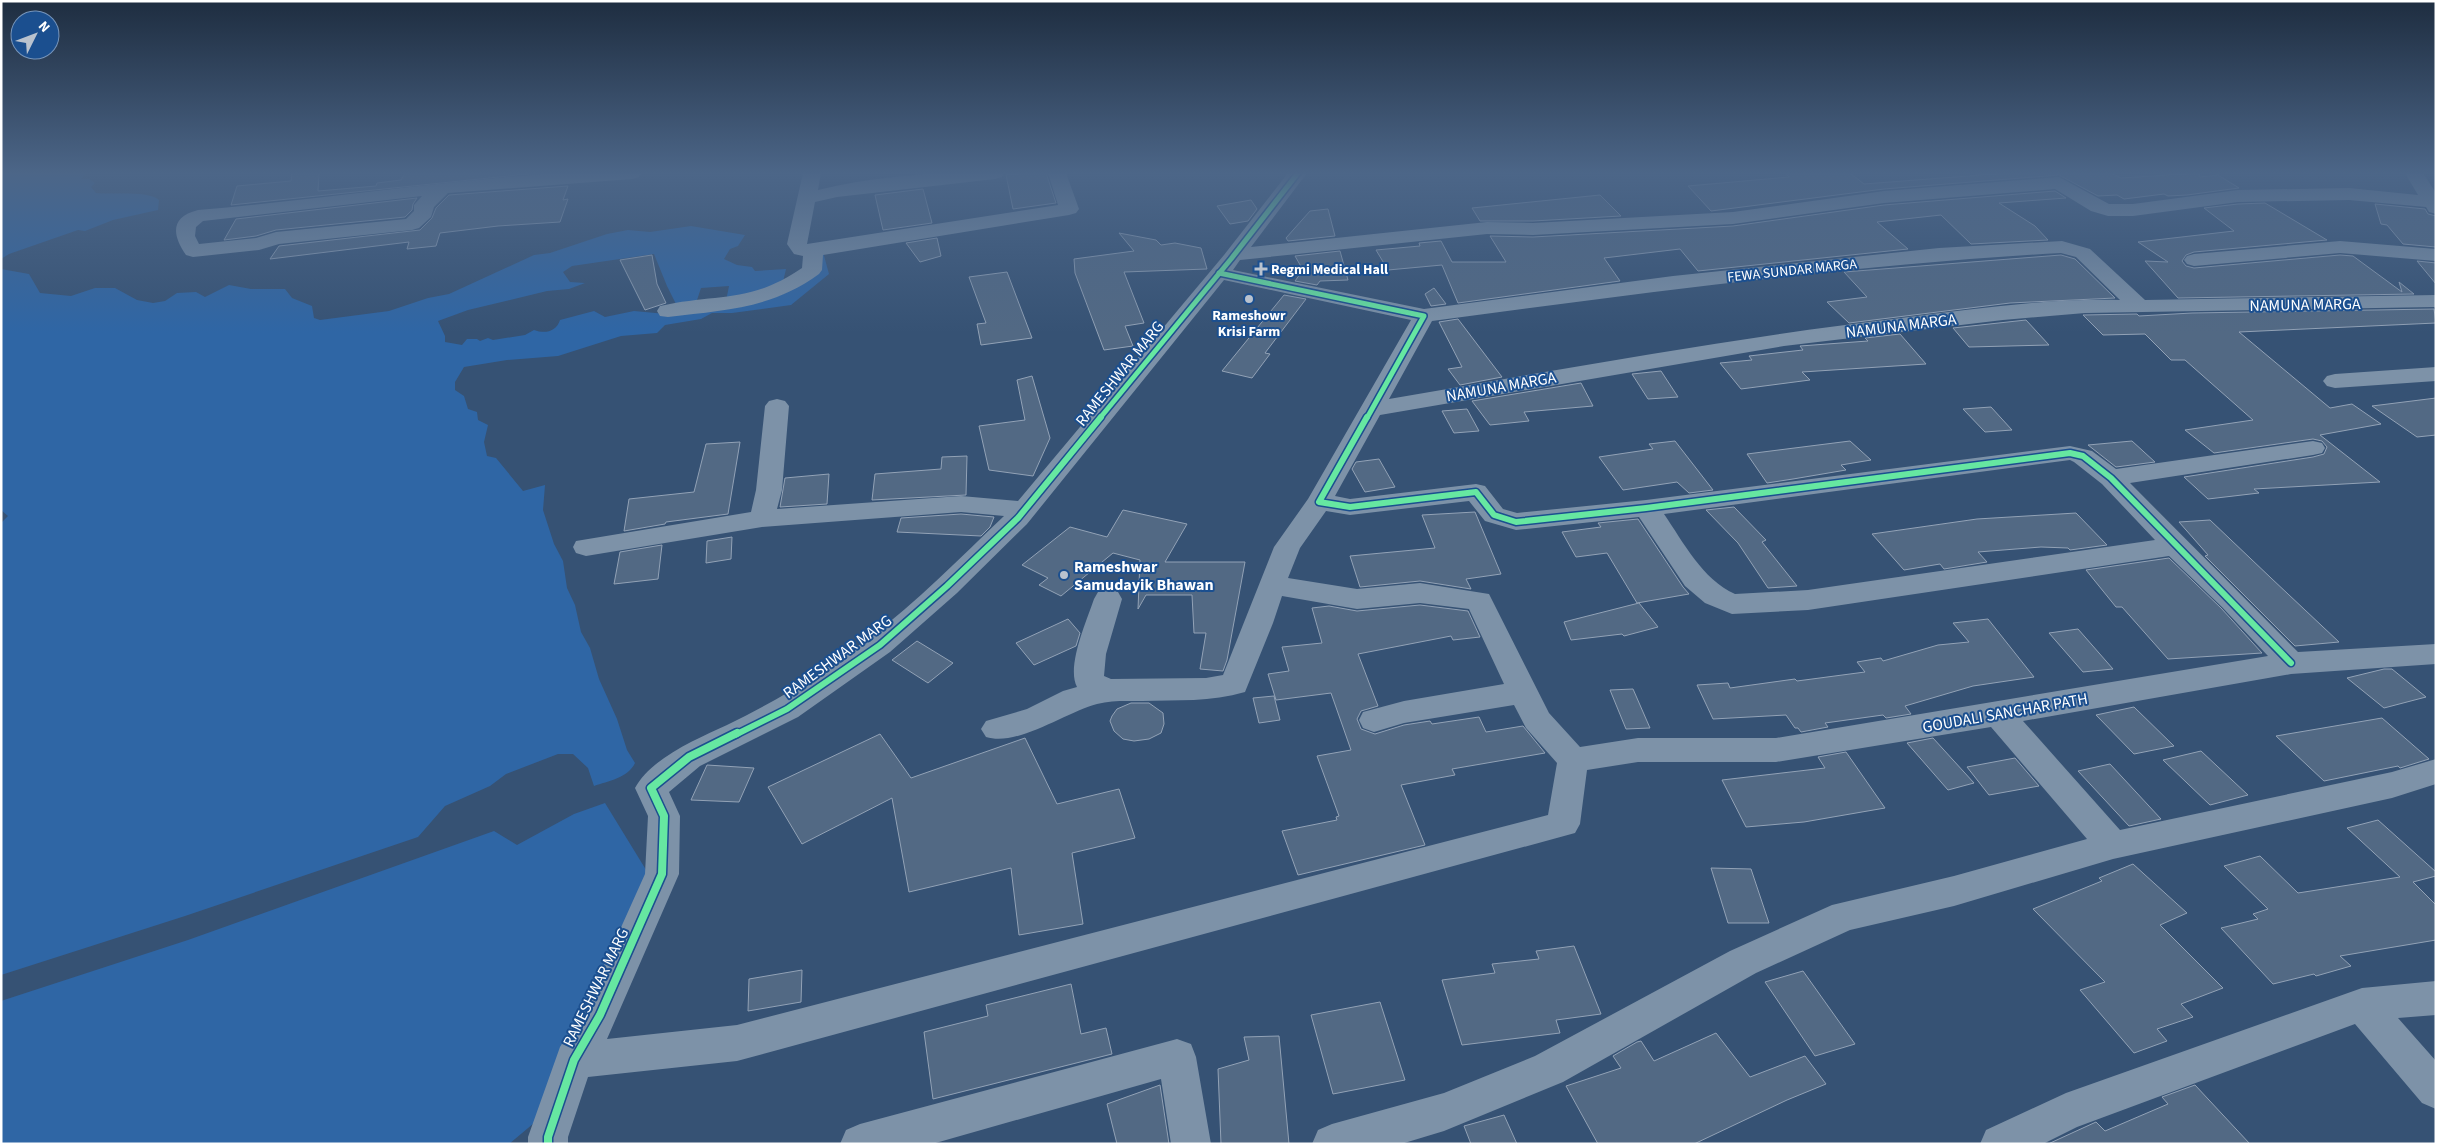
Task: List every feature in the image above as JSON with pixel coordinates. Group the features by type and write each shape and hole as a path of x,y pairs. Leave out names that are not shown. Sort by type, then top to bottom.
{"street":[{"path":"186,226 185,236 192,251 259,244 276,238 388,226"},
{"path":"801,226 797,244 801,250 813,251 957,226"},
{"name":"RAMESHWAR MARG","path":"548,1144 548,1137 574,1060 600,1015 662,874 664,816 651,788 689,757 787,710 880,645 946,586 1024,510 1256,226"},
{"path":"1226,264 1487,228 1533,229 1580,226"},
{"name":"FEWA SUNDAR MARGA","path":"1226,264 1424,316 1673,282 1938,254 2062,247 2083,253 2139,308"},
{"path":"2194,260 2340,247 2436,254"},
{"path":"668,311 758,300 784,290 812,270 813,251"},
{"name":"NAMUNA MARGA","path":"1372,409 1621,364 1866,328 1994,314 2116,306 2139,308 2436,301"},
{"path":"997,728 1036,718 1074,698 1106,690 1206,689 1234,684 1287,547 1319,502 1424,316"},
{"path":"2335,381 2436,374"},
{"path":"762,519 769,490 777,406"},
{"path":"2111,478 2313,448"},
{"path":"1319,502 1350,507 1476,492 1494,515 1516,522 1646,508 2070,453 2083,456 2111,478 2175,546 2232,600 2291,663"},
{"path":"586,547 762,519 961,504 1024,510"},
{"path":"1646,508 1695,579 1715,596 1732,604 1808,600 1996,574 2175,546"},
{"path":"574,1060 737,1043 1563,824 1573,760 1537,720 1479,602 1420,593 1357,599 1271,585"},
{"path":"1106,690 1089,681 1091,654 1108,599"},
{"name":"GOUDALI SANCHAR PATH","path":"1573,760 1638,750 1776,750 2291,663 2436,654"},
{"path":"1374,720 1404,712 1523,692"},
{"path":"1998,714 2113,845"},
{"path":"1332,1144 1444,1112 1548,1068 1743,962 1844,916 1954,891 2113,845 2392,785 2436,771"},
{"path":"2000,1144 2066,1112 2362,1005 2436,998"},
{"path":"2362,1005 2436,1090"},
{"path":"860,1144 1177,1057 1191,1144"}],"shaded area":[{"path":"1,226 97,226 85,231 78,230 9,254 1,259"},
{"path":"694,226 745,235 738,246 730,249 724,259 737,265 752,267 755,271 786,269 782,286 726,301 729,286 701,288 696,303 677,306 654,254 572,266 563,272 570,282 585,283 569,289 547,291 468,310 438,321 445,336 445,342 462,345 467,339 477,339 480,341 488,338 493,340 525,335 534,330 550,331 556,327 560,320 594,311 605,317 634,311 666,314 773,298 785,293 823,252 829,274 791,305 732,313 712,313 701,319 665,325 657,333 621,336 558,356 507,360 464,367 455,382 455,390 464,396 468,409 477,412 478,420 488,425 484,442 487,456 496,458 523,491 545,485 543,510 554,544 563,561 567,588 575,605 581,632 590,648 599,679 617,719 627,750 635,763 632,768 623,776 594,786 588,768 573,754 558,754 506,774 490,786 445,806 418,837 185,916 1,975 1,523 8,516 1,510 1,269 29,274 40,293 71,296 95,288 115,288 137,300 153,303 165,301 177,293 196,292 205,297 229,285 251,289 285,289 292,298 312,306 314,318 320,320 389,311 428,298 449,294 534,255 550,253 607,234 628,230 650,232"},
{"path":"605,803 651,878 540,1118 509,1144 1,1144 1,1001 188,940 494,831 517,845 574,814"}],"building":[{"path":"232,226 311,226 276,230 256,236 224,240"},
{"path":"424,226 494,226 440,233 436,246 407,249 409,242 270,259 279,246 420,230"},
{"path":"882,226 908,226 883,230"},
{"path":"1296,226 1333,226 1335,236 1288,241 1286,238"},
{"path":"1725,226 1882,226 1908,249 1698,271 1680,249 1604,258 1620,281 1458,303 1442,265 1388,270 1376,250 1420,246 1419,243 1441,241 1452,262 1506,262 1490,236 1533,237"},
{"path":"1953,226 2035,226 2048,240 1971,244"},
{"path":"2228,226 2304,226 2327,240 2194,252 2186,255 2182,261 2186,266 2194,268 2340,255 2353,256 2402,292 2399,282 2414,294 2178,298 2145,261 2168,262 2138,242 2234,231"},
{"path":"2388,226 2436,226 2436,247 2403,244"},
{"path":"1119,233 1156,240 1161,245 1175,243 1201,248 1207,269 1124,272 1144,323 1125,326 1133,346 1104,350 1075,273 1074,259 1134,251"},
{"path":"937,238 941,256 920,262 906,243"},
{"path":"1340,251 1348,280 1320,281 1317,285 1295,281 1303,270 1295,256"},
{"path":"652,255 657,284 666,303 645,310 620,260"},
{"path":"2061,255 2075,259 2115,298 2010,303 1849,323 1827,302 1867,297 1844,272"},
{"path":"2417,261 2436,263 2436,284"},
{"path":"1007,272 1032,338 981,345 977,324 986,323 969,277"},
{"path":"1434,288 1446,304 1431,306 1425,294"},
{"path":"1284,295 1306,299 1265,353 1270,354 1252,378 1222,371"},
{"path":"2434,309 2436,323 2239,332 2330,408 2352,404 2381,424 2320,435 2380,482 2254,489 2259,493 2208,499 2184,477 2313,457 2324,454 2327,447 2322,441 2313,439 2214,453 2185,430 2253,420 2185,360 2171,360 2145,334 2103,335 2083,315 2137,314 2139,316 2192,313"},
{"path":"1458,319 1502,377 1460,385 1448,369 1462,367 1439,322"},
{"path":"2026,320 2049,345 1969,347 1953,328"},
{"path":"1900,334 1926,364 1802,372 1810,380 1741,389 1720,363 1752,360 1749,356 1803,350 1800,346 1868,341 1865,338"},
{"path":"1661,371 1678,397 1648,399 1632,374"},
{"path":"1032,376 1050,438 1033,476 989,470 979,426 1025,420 1017,380"},
{"path":"1581,383 1593,406 1524,412 1529,421 1490,425 1472,401"},
{"path":"2436,398 2436,435 2417,437 2372,406"},
{"path":"1991,407 2012,430 1985,432 1963,409"},
{"path":"1467,409 1479,431 1454,433 1442,411"},
{"path":"1675,441 1713,490 1689,493 1677,482 1623,490 1599,457 1653,449 1649,444"},
{"path":"1850,441 1871,460 1841,465 1846,470 1767,483 1747,454"},
{"path":"2132,441 2155,462 2116,467 2088,445"},
{"path":"740,442 728,514 666,522 665,524 624,531 629,499 694,492 706,444"},
{"path":"967,456 966,495 872,500 875,474 941,469 942,457"},
{"path":"1379,459 1395,487 1365,492 1352,469 1356,462"},
{"path":"829,474 827,504 780,507 785,478"},
{"path":"1734,507 1766,540 1762,542 1797,586 1768,588 1738,543 1706,510"},
{"path":"1123,510 1187,524 1165,562 1245,562 1227,660 1223,671 1200,669 1206,633 1194,633 1192,595 1146,595 1138,609 1140,560 1113,553 1061,596 1039,585 1048,578 1022,565 1070,527 1107,537"},
{"path":"1475,512 1501,574 1466,579 1471,589 1420,581 1360,587 1350,556 1435,548 1422,515"},
{"path":"2076,513 2107,545 2070,550 2068,548 2041,547 1978,552 1987,562 1944,569 1940,564 1904,570 1872,534 1977,519"},
{"path":"961,514 994,517 990,527 981,536 897,532 901,518"},
{"path":"1638,519 1689,594 1637,603 1607,553 1576,557 1562,532 1601,527 1598,523"},
{"path":"2210,520 2339,642 2295,646 2205,556 2208,555 2179,522"},
{"path":"732,537 731,559 706,563 707,541"},
{"path":"662,545 658,579 614,584 620,552"},
{"path":"2169,558 2221,608 2262,653 2168,659 2122,607 2116,607 2086,570"},
{"path":"1639,603 1658,627 1624,636 1622,634 1571,640 1564,622"},
{"path":"1420,605 1468,611 1480,637 1453,640 1451,636 1358,654 1378,706 1361,711 1357,719 1361,729 1375,734 1404,725 1430,721 1432,724 1479,717 1486,732 1523,726 1545,753 1452,769 1455,775 1401,785 1425,845 1298,875 1282,831 1337,820 1336,817 1339,816 1317,756 1351,750 1331,693 1276,700 1268,674 1289,671 1282,647 1322,643 1312,608 1329,606 1357,611"},
{"path":"1068,619 1080,633 1076,646 1034,665 1016,643"},
{"path":"1988,619 2034,677 1973,686 1905,706 1911,714 1886,718 1883,715 1825,723 1828,727 1801,732 1798,728 1795,728 1786,715 1713,719 1697,685 1728,683 1730,688 1865,672 1857,662 1881,658 1883,661 1938,645 1969,642 1953,623"},
{"path":"2078,629 2113,669 2083,672 2049,633"},
{"path":"917,641 953,663 928,683 892,660"},
{"path":"2384,669 2392,669 2426,697 2384,708 2347,678"},
{"path":"1633,689 1650,728 1626,729 1610,690"},
{"path":"1274,696 1280,720 1259,723 1253,698"},
{"path":"1131,703 1149,703 1163,713 1164,724 1161,733 1149,739 1134,741 1123,739 1114,731 1110,721 1112,716 1117,709"},
{"path":"2134,707 2174,746 2134,754 2096,715"},
{"path":"2382,718 2429,759 2400,768 2398,766 2324,781 2276,736"},
{"path":"880,734 911,778 1025,738 1057,804 1119,789 1135,838 1072,853 1083,924 1019,935 1011,868 909,892 892,798 802,844 768,787"},
{"path":"1933,738 1974,783 1948,790 1907,743"},
{"path":"2201,751 2248,795 2210,805 2163,760"},
{"path":"1846,752 1885,808 1804,822 1746,827 1722,780 1825,768 1818,757"},
{"path":"2015,758 2039,786 1989,795 1967,767"},
{"path":"2110,764 2161,819 2129,826 2078,771"},
{"path":"707,765 754,768 739,802 691,800"},
{"path":"2378,820 2436,872 2436,876 2413,882 2436,905 2436,940 2340,956 2351,966 2316,976 2314,974 2273,984 2221,928 2258,919 2253,914 2268,909 2224,866 2260,856 2298,893 2400,877 2347,828"},
{"path":"2133,864 2187,913 2160,925 2223,988 2181,1004 2193,1017 2157,1029 2167,1041 2134,1053 2080,990 2105,982 2033,909 2102,881 2099,878"},
{"path":"1711,868 1751,869 1769,923 1728,923"},
{"path":"1574,946 1601,1014 1556,1020 1560,1033 1462,1045 1442,980 1495,973 1492,964 1539,959 1536,951"},
{"path":"802,970 801,1002 748,1011 749,979"},
{"path":"1803,971 1855,1044 1815,1056 1765,982"},
{"path":"1071,984 1081,1034 1106,1028 1112,1054 933,1099 924,1032 988,1016 986,1005"},
{"path":"1380,1002 1405,1080 1333,1094 1311,1015"},
{"path":"1716,1033 1750,1077 1805,1056 1826,1084 1787,1100 1694,1144 1598,1144 1566,1086 1621,1068 1613,1056 1637,1042 1641,1041 1654,1061"},
{"path":"1279,1036 1289,1144 1221,1144 1218,1069 1249,1060 1244,1037"},
{"path":"1160,1085 1169,1144 1117,1144 1107,1104"},
{"path":"2195,1085 2250,1144 2048,1144 2096,1122 2105,1131 2168,1104 2162,1097"},
{"path":"1504,1115 1517,1144 1471,1144 1464,1126"}],"cycle path":[{"path":"548,1144 548,1137 574,1060 600,1015 662,874 664,816 651,788 689,757 787,709 880,645 947,586 1018,518 1256,226"},
{"path":"1219,273 1424,316 1319,502 1350,507 1476,492 1494,515 1516,522 1646,508 2070,453 2083,456 2111,478 2175,546 2232,600 2291,663"}],"place":[{"name":"Regmi Medical Hall","path":"1261,269"},
{"name":"Rameshowr Krisi Farm","path":"1249,299"},
{"name":"Rameshwar Samudayik Bhawan","path":"1064,575"}]}
